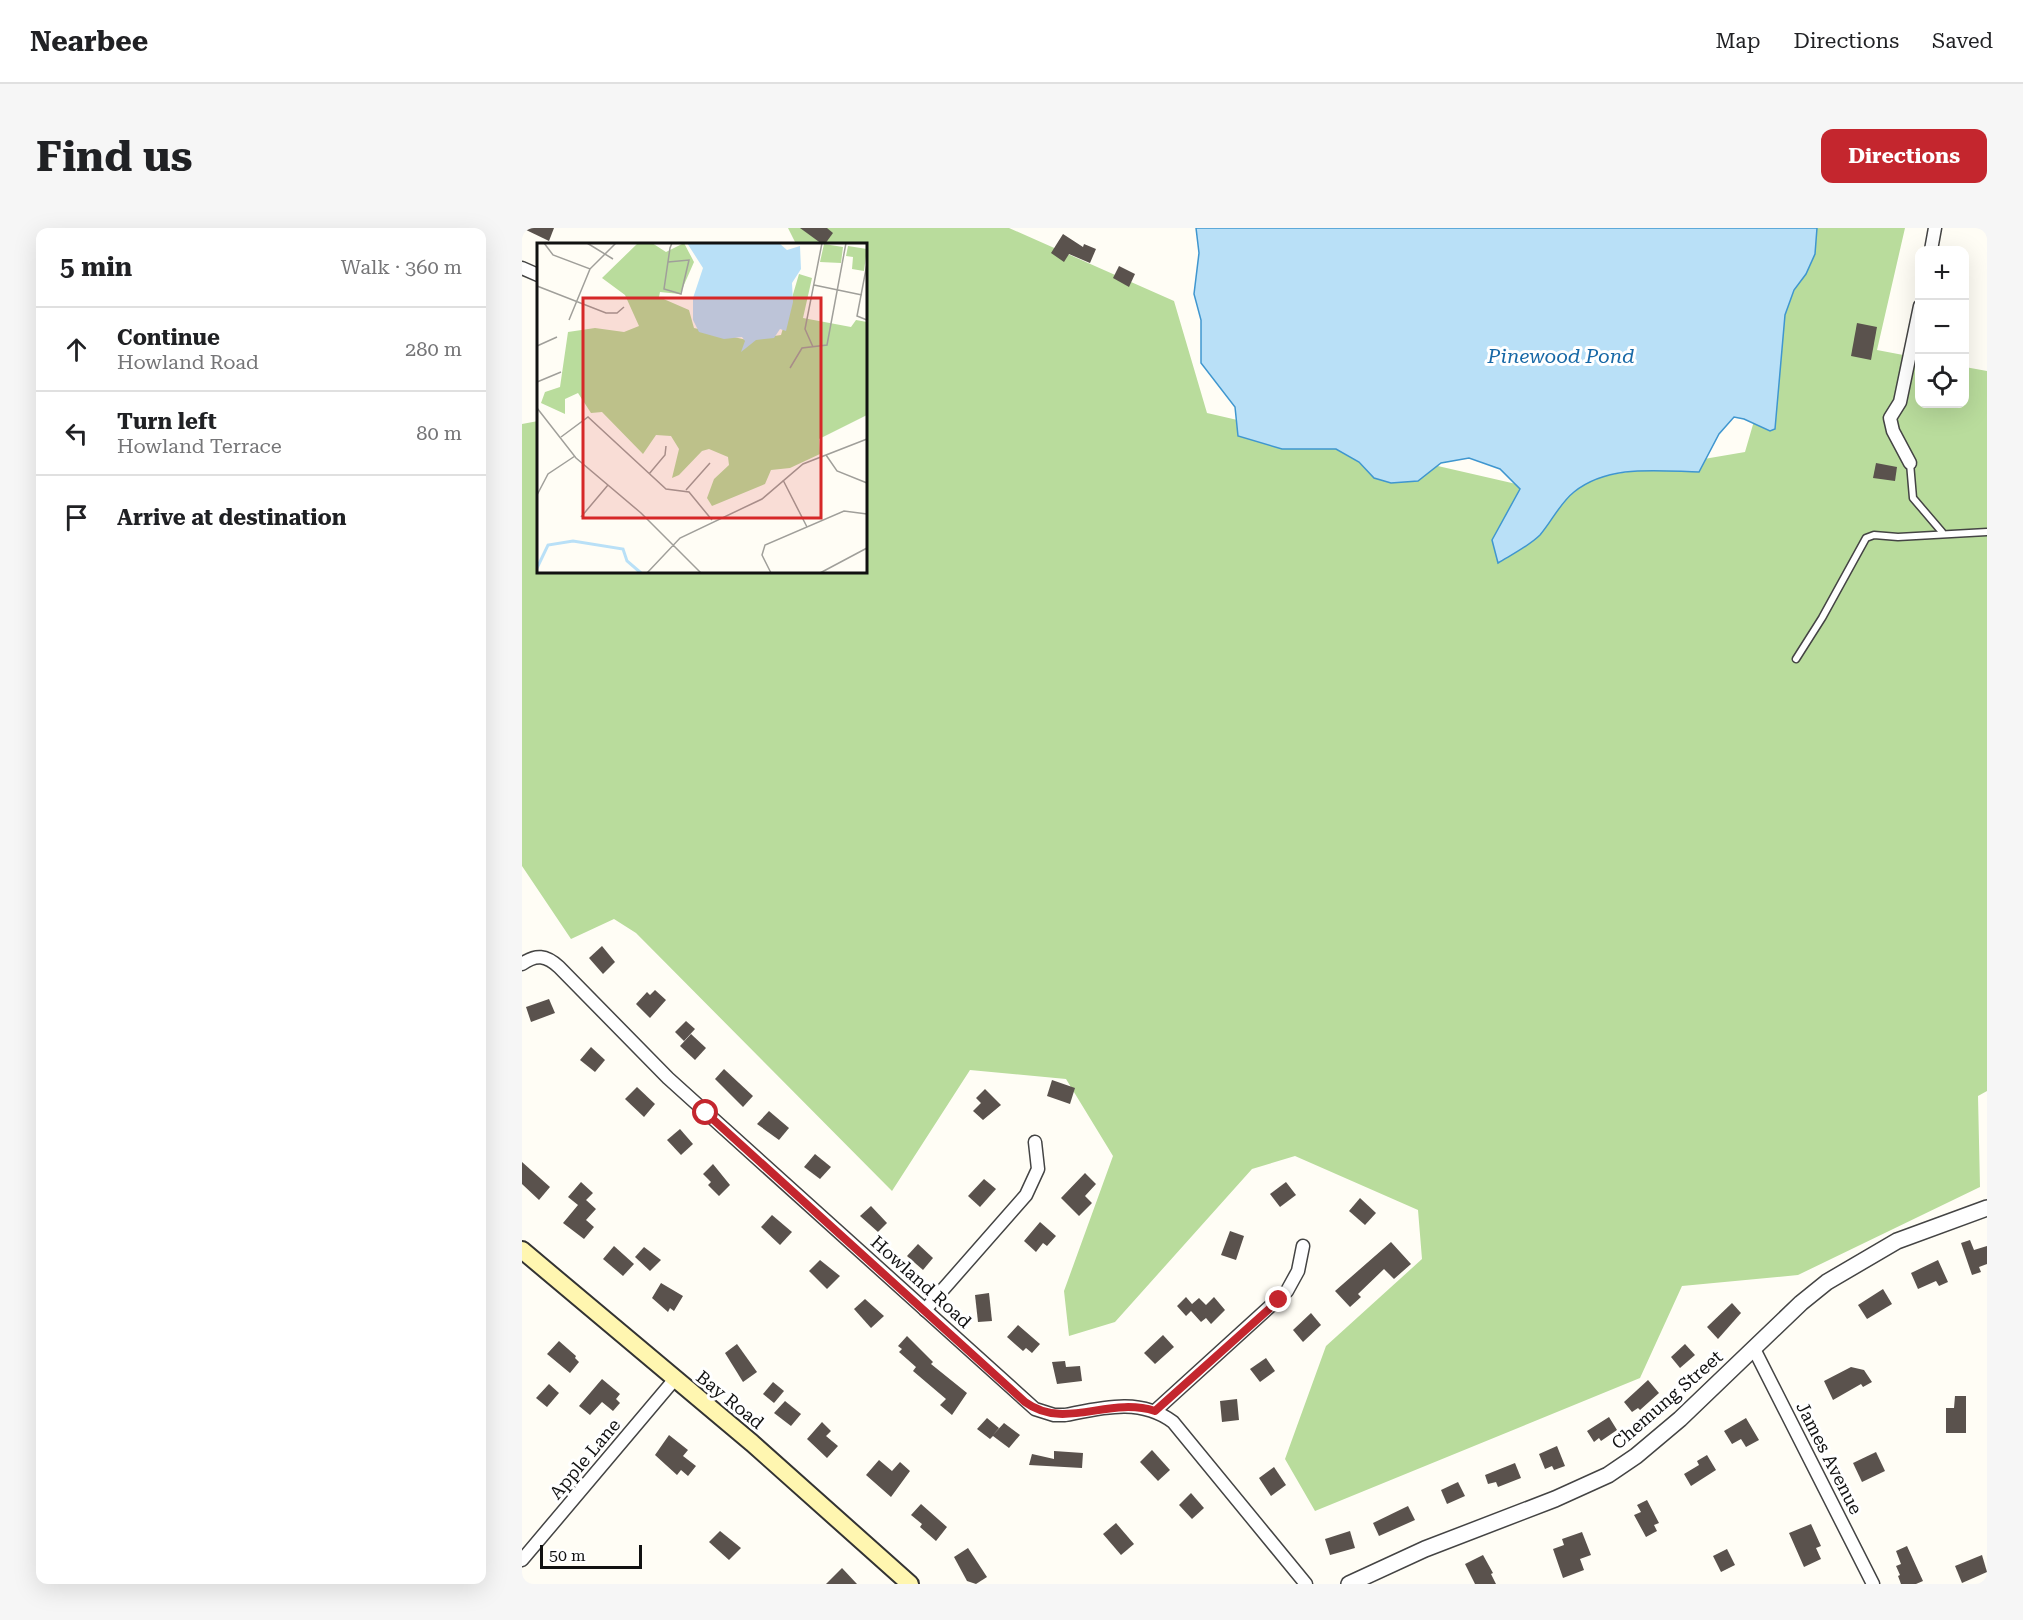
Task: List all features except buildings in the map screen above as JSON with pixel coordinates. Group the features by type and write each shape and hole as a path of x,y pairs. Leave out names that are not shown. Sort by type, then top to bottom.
{"main road":[{"name":"Bay Road","path":"522,1250 811,1494 910,1584"}],"street":[{"path":"1932,246 1935,228"},
{"path":"522,268 537,275"},
{"path":"1910,463 1893,431 1890,418 1900,402 1915,330"},
{"name":"Howland Road","path":"522,964 534,956 542,956 559,967 668,1078 1025,1402 1044,1413 1065,1415 1118,1406 1155,1411 1165,1416 1181,1431 1306,1584"},
{"path":"925,1310 1026,1195 1038,1170 1035,1142"},
{"name":"Chemung Street","path":"1349,1584 1443,1542 1555,1499 1608,1475 1665,1432 1813,1292 1852,1265 1915,1233 1987,1208"},
{"path":"1155,1411 1287,1291 1298,1271 1303,1246"},
{"name":"James Avenue","path":"1754,1349 1873,1584"},
{"name":"Apple Lane","path":"522,1560 674,1380"}],"lane":[{"path":"1910,463 1913,498 1942,532"},
{"path":"1796,659 1822,618 1853,557 1866,538 1874,535 1898,537 1942,532 1987,532"}],"green space":[{"path":"788,228 1009,228 1174,301 1207,413 1534,488 1745,452 1810,228 1905,228 1877,350 1915,357 1915,408 1969,408 1969,368 1987,371 1987,1091 1978,1096 1980,1187 1798,1275 1682,1286 1640,1378 1315,1511 1285,1459 1326,1346 1422,1259 1418,1210 1295,1156 1252,1169 1115,1322 1069,1336 1064,1291 1113,1156 1066,1079 970,1070 892,1191 636,933 614,919 571,939 522,866 522,424 537,421 537,573 867,573 867,243 796,243"}],"water":[{"name":"Pinewood Pond","path":"1196,228 1817,228 1815,254 1806,274 1794,290 1785,315 1775,429 1770,431 1734,417 1719,434 1699,472 1634,471 1618,473 1588,483 1569,496 1536,539 1498,563 1492,540 1520,489 1500,469 1469,458 1441,463 1418,481 1391,483 1374,478 1359,462 1336,449 1282,449 1238,436 1235,407 1201,363 1201,320 1194,294 1199,253"}],"route":[{"path":"706,1113 1025,1402 1044,1413 1065,1415 1118,1406 1143,1407 1155,1411 1279,1300"}]}
